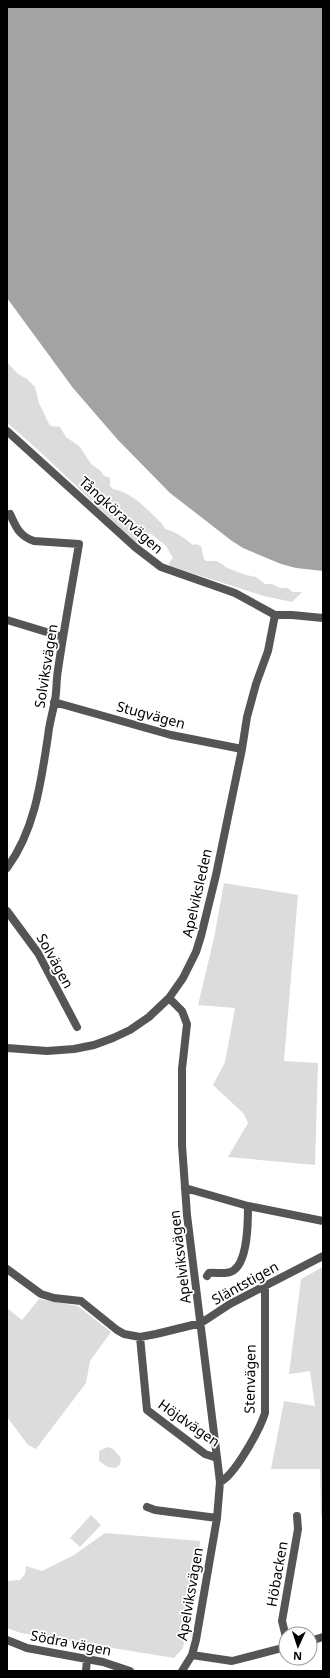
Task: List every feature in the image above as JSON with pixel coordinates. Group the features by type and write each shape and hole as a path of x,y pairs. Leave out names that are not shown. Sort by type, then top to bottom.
{"street":[{"name":"Tångkörarvägen","path":"7,431 153,562 171,571 235,593 275,616"},
{"name":"Solviksvägen","path":"7,868 22,843 34,812 54,702 63,637 79,544 34,541 27,539 19,533 10,514"},
{"path":"275,616 292,615 323,618"},
{"name":"Apelviksleden","path":"7,1048 47,1051 74,1049 94,1045 113,1038 139,1024 169,998 190,967 201,936 242,749 247,717 256,684 266,658 275,616"},
{"path":"7,620 63,637"},
{"name":"Stugvägen","path":"54,702 172,735 242,749"},
{"name":"Solvägen","path":"7,911 38,954 77,1027"},
{"name":"Apelviksvägen","path":"169,998 182,1011 187,1024 181,1103 185,1188 220,1482 217,1518 192,1655 182,1671"},
{"path":"185,1188 248,1206 323,1221"},
{"path":"207,1276 209,1273 231,1272 237,1267 247,1243 248,1206"},
{"name":"Släntstigen","path":"7,1269 41,1294 47,1297 82,1301 117,1330 128,1335 140,1337 201,1323 230,1304 323,1256"},
{"name":"Stenvägen","path":"220,1482 233,1471 259,1428 265,1413 264,1286"},
{"name":"Höjdvägen","path":"140,1337 147,1410 205,1454 217,1458"},
{"path":"147,1507 155,1510 217,1518"},
{"name":"Höbacken","path":"283,1626 282,1621 298,1529 297,1516"},
{"name":"Södra vägen","path":"7,1640 27,1648 114,1665 130,1671"},
{"path":"192,1655 232,1661 278,1649"},
{"path":"86,1671 87,1659"}],"shaded area":[{"path":"7,7 323,7 323,571 296,568 281,564 243,548 170,493 118,440 73,388 7,298"},
{"path":"7,362 18,374 27,379 35,387 39,403 49,424 51,426 60,427 66,437 79,446 92,465 100,470 104,476 110,478 110,486 113,489 134,498 162,524 165,529 176,533 193,545 196,544 201,546 204,559 206,561 216,561 227,568 256,577 265,584 272,584 280,588 288,588 292,592 302,592 292,602 264,596 170,566 169,563 173,558 166,546 150,533 138,544 41,452 7,423"},
{"path":"224,883 298,895 284,1061 318,1063 315,1165 228,1157 248,1123 244,1114 213,1085 225,1062 235,1008 198,1005 214,938"},
{"path":"323,1267 323,1516 321,1516 320,1469 271,1469 284,1401 315,1406 310,1371 289,1374 301,1279"},
{"path":"39,1299 78,1306 111,1332 90,1361 86,1383 36,1449 28,1445 7,1417 7,1308 22,1320"},
{"path":"107,1447 113,1449 121,1458 120,1464 116,1468 108,1467 99,1461 99,1451"},
{"path":"91,1515 101,1525 80,1547 70,1538"},
{"path":"105,1533 200,1541 198,1571 183,1648 174,1658 21,1633 7,1628 7,1581 20,1580 25,1574 26,1566 42,1571 74,1555"}]}
